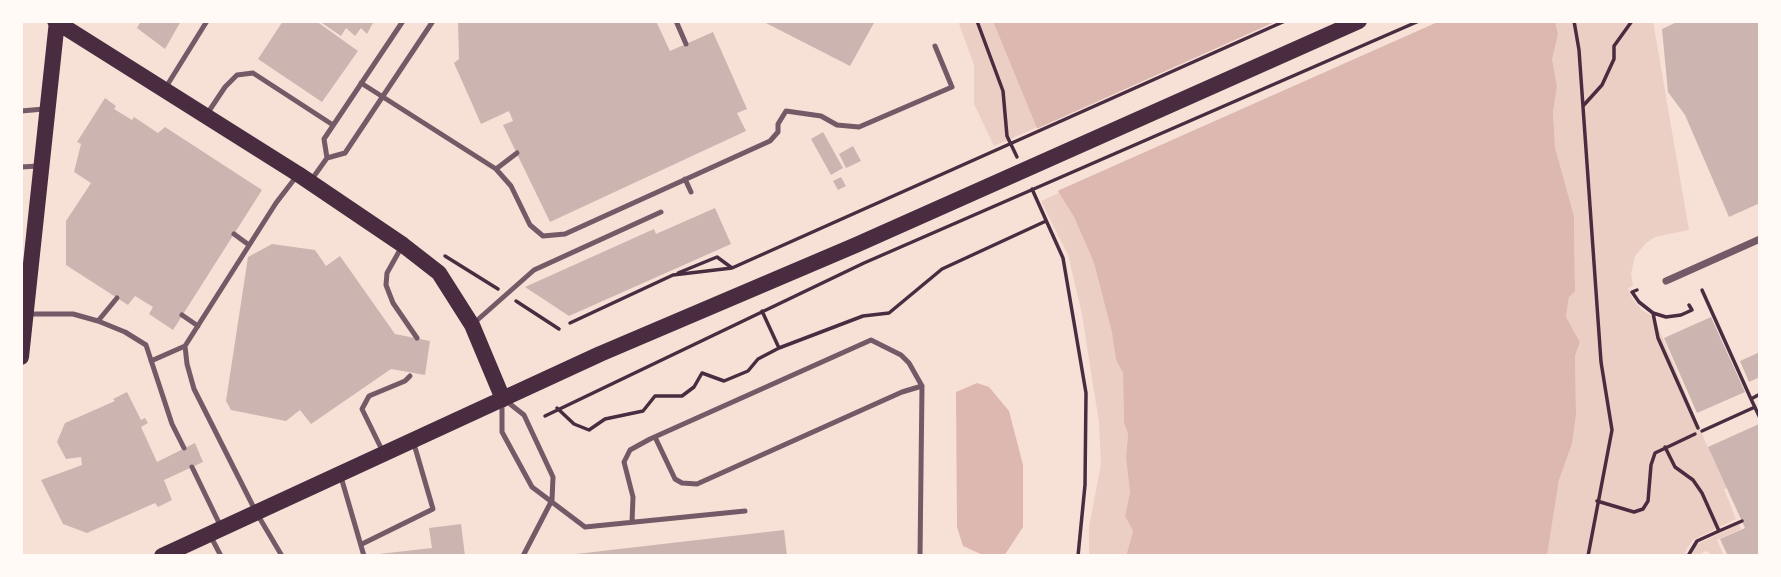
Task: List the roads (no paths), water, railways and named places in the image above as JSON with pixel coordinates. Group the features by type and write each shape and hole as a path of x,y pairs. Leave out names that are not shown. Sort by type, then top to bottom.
{"main road":[{"path":"21,357 27,232 41,166 57,21 304,178 403,245 439,273 472,326 503,398"},
{"path":"162,556 600,354 856,245 1359,21"}],"street":[{"path":"1666,281 1760,239"}],"lane":[{"path":"164,90 206,21"},
{"path":"327,158 324,139 403,21"},
{"path":"151,361 185,346 275,203 327,158 345,153 433,21"},
{"path":"676,21 686,44"},
{"path":"361,83 496,169 511,186 530,225 543,236 565,234 770,141 778,132 778,124 786,111 821,116 837,124 859,127 952,87 934,46"},
{"path":"206,116 237,75 253,73 333,125"},
{"path":"21,111 48,109"},
{"path":"496,169 517,153"},
{"path":"21,167 41,166"},
{"path":"685,179 691,192"},
{"path":"472,326 534,270 662,212"},
{"path":"234,234 249,245"},
{"path":"403,245 387,273 386,285 393,303 417,338"},
{"path":"98,321 117,298"},
{"path":"25,314 72,314 125,331 146,345 172,424 184,448"},
{"path":"182,315 198,326"},
{"path":"632,522 633,497 624,461 629,450 871,340 901,355 909,363 922,386 920,556"},
{"path":"185,346 194,389 256,512 282,556"},
{"path":"384,453 362,408 369,396 405,381 410,376"},
{"path":"655,437 675,479 682,483 696,484 901,392 922,386"},
{"path":"503,398 502,432 532,487 585,527 745,511"},
{"path":"503,398 524,415 553,477 552,500 523,556"},
{"path":"362,544 433,509 413,440"},
{"path":"192,467 215,531 220,556"},
{"path":"340,474 364,556"}]}
